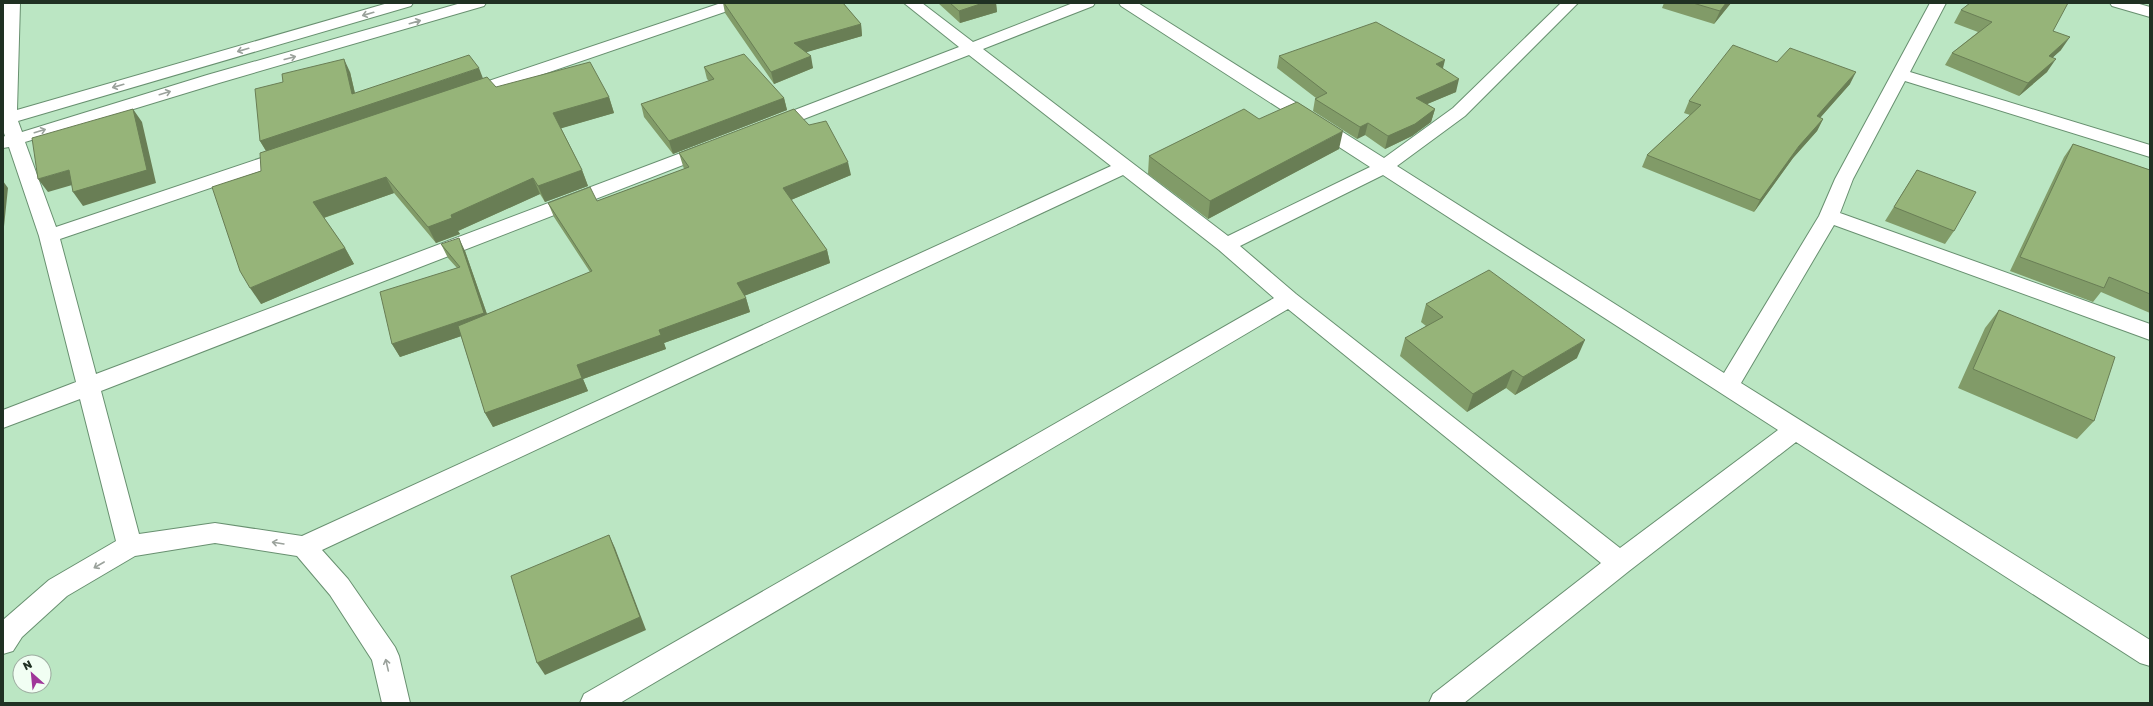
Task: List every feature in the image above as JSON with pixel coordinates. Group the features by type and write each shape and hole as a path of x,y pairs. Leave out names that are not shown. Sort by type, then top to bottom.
{"street":[{"path":"12,3 6,119 9,141 49,236 130,546"},
{"path":"6,119 405,3"},
{"path":"9,141 213,79 336,45 478,3"},
{"path":"449,100 736,3"},
{"path":"912,3 1226,245 1289,299 1620,563"},
{"path":"756,131 1087,3"},
{"path":"1127,3 1727,387 2150,654"},
{"path":"1226,245 1383,168 1459,112 1570,3"},
{"path":"1727,387 1829,216 1844,179 1902,75 1938,3"},
{"path":"2118,3 2150,12"},
{"path":"328,25 336,45"},
{"path":"1902,75 2150,151"},
{"path":"3,419 726,142"},
{"path":"49,236 306,149"},
{"path":"3,642 12,629 58,588 130,546 216,533 304,547 1124,167"},
{"path":"1829,216 2150,332"},
{"path":"594,703 1289,299"},
{"path":"1443,703 1620,563 1795,430"},
{"path":"304,547 339,587 385,656 396,703"}],"building":[{"path":"724,3 843,3 861,24 794,43 811,56 771,72"},
{"path":"950,3 983,3 959,11"},
{"path":"1693,3 1726,3 1720,11"},
{"path":"1970,3 2068,3 2053,31 2070,37 2049,56 2056,59 2028,83 1952,53 1992,22 1961,10"},
{"path":"1376,22 1445,60 1436,64 1459,79 1416,98 1435,109 1415,124 1388,136 1368,123 1360,127 1315,99 1327,93 1279,56"},
{"path":"1733,45 1777,62 1790,48 1856,72 1817,116 1823,119 1799,146 1760,200 1647,155 1701,105 1689,101"},
{"path":"744,54 784,98 669,141 641,104 714,79 704,67"},
{"path":"469,55 479,68 260,141 255,89 283,82 282,74 344,59 352,94"},
{"path":"590,62 609,97 553,113 582,170 538,186 533,178 451,215 452,218 428,227 386,177 313,202 345,248 250,288 240,271 212,187 261,171 260,153 487,77 496,87"},
{"path":"1297,102 1343,131 1210,201 1149,156 1244,109 1259,119"},
{"path":"133,109 147,170 73,192 69,170 38,179 32,138"},
{"path":"794,109 809,125 826,121 848,162 783,188 827,250 737,283 746,298 659,330 661,335 577,365 582,378 485,413 458,326 592,271 548,203 590,187 597,201 689,167 679,153"},
{"path":"2073,144 2150,170 2150,294 2109,277 2104,288 2020,257"},
{"path":"1917,170 1976,192 1954,231 1894,207"},
{"path":"459,238 484,313 392,344 380,292 460,267 441,244"},
{"path":"1489,270 1585,340 1523,377 1513,370 1473,394 1405,338 1443,317 1426,304"},
{"path":"1999,310 2115,357 2094,421 1973,369"},
{"path":"609,535 640,617 537,663 511,576"}]}
